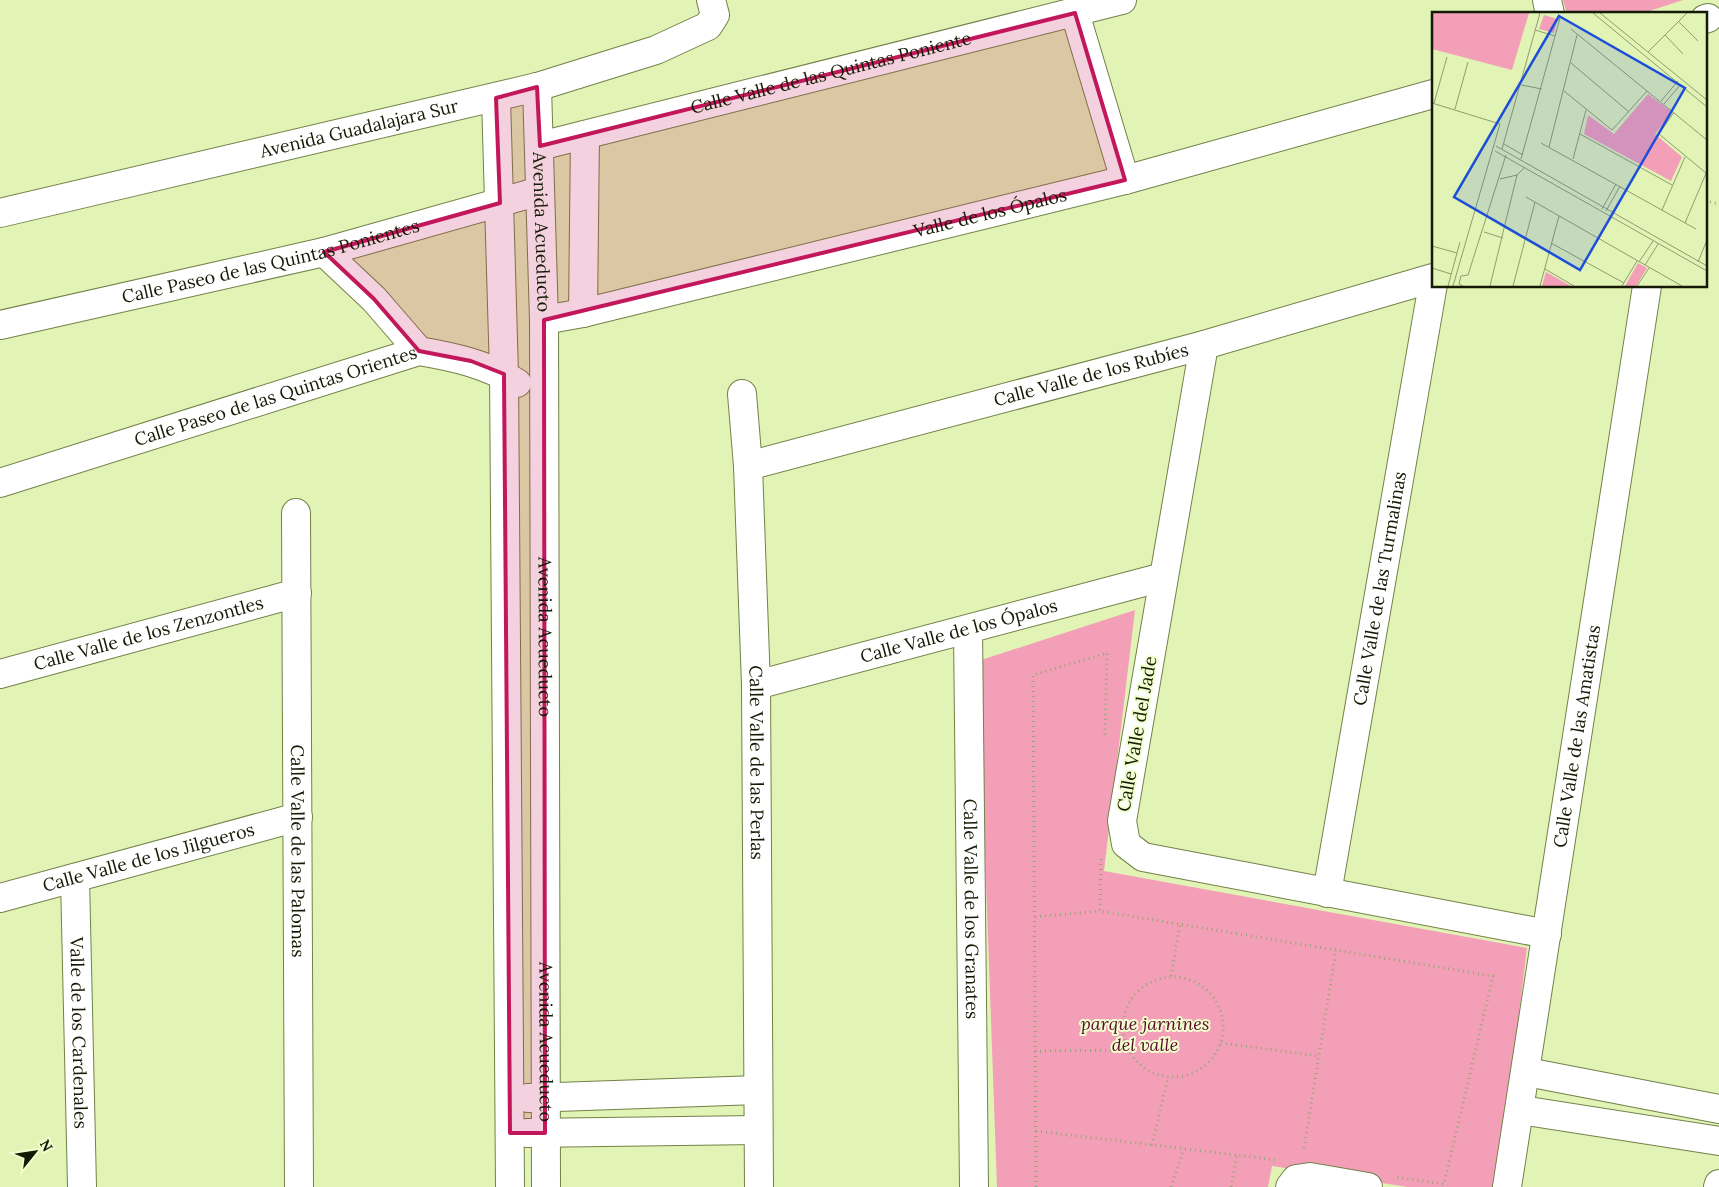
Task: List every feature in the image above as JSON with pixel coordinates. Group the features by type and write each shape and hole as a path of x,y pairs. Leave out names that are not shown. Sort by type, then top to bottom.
{"street":[{"name":"Calle Valle de las Quintas Poniente","path":"540,146 1122,0"},
{"name":"Avenida Guadalajara Sur","path":"0,213 537,87 656,50 712,11"},
{"path":"1075,13 1126,180"},
{"name":"Avenida Acueducto","path":"537,87 544,320 546,1187"},
{"name":"Valle de los Ópalos","path":"544,320 583,313 1126,180 1432,94"},
{"name":"Avenida Acueducto","path":"496,98 504,374 511,1097 510,1187"},
{"path":"583,313 585,135"},
{"name":"Calle Paseo de las Quintas Ponientes","path":"0,325 324,252 540,191"},
{"path":"324,252 374,299 419,351"},
{"name":"Calle Valle de los Rubíes","path":"748,466 1204,345 1432,278"},
{"name":"Calle Valle de las Turmalinas","path":"1327,893 1432,288"},
{"name":"Calle Valle de las Amatistas","path":"1508,1187 1647,288"},
{"name":"Calle Valle del Jade","path":"1204,345 1122,821 1126,844 1144,857 1547,934"},
{"name":"Calle Paseo de las Quintas Orientes","path":"0,483 419,351 471,361 504,374 525,387 543,404"},
{"name":"Calle Valle de las Perlas","path":"742,394 748,466 756,685 759,1187"},
{"name":"Calle Valle de las Palomas","path":"296,513 299,1187"},
{"name":"Calle Valle de los Ópalos","path":"756,685 1163,577"},
{"name":"Calle Valle de los Zenzontles","path":"0,674 297,593"},
{"name":"Calle Valle de los Granates","path":"968,630 974,1187"},
{"name":"Calle Valle de los Jilgueros","path":"0,898 298,817"},
{"name":"Valle de los Cardenales","path":"75,878 82,1187"},
{"path":"1527,1072 1719,1109"},
{"path":"511,1097 545,1098 758,1090"},
{"path":"1521,1110 1719,1141"},
{"path":"510,1134 758,1130"},
{"path":"1290,1187 1296,1179 1310,1177 1377,1181"}],"path":[{"path":"1706,202 1719,204"},
{"path":"1035,917 1100,911"},
{"path":"1171,976 1180,924"},
{"path":"1303,1154 1336,950"},
{"path":"1171,976 1187,978 1201,985 1213,996 1221,1010 1221,1042 1213,1058 1201,1070 1185,1077 1168,1078 1152,1074 1137,1063 1127,1050 1122,1033 1123,1016 1130,1000 1141,987 1155,979 1171,976"},
{"path":"1377,1181 1444,1184 1493,976"},
{"path":"1221,1042 1319,1056"},
{"path":"1035,1051 1127,1050"},
{"path":"1152,1145 1168,1078"},
{"path":"1036,1130 1282,1161"},
{"path":"1171,1187 1184,1148"},
{"path":"1231,1187 1236,1155"}],"highlighted area":[{"path":"1075,13 1125,180 544,320 545,1133 510,1133 504,374 471,361 419,351 374,299 324,252 500,203 496,98 537,87 540,146"}],"green space":[{"path":"1563,0 1683,0 1646,12 1566,12"},
{"name":"parque jarnines del valle","path":"1135,610 1104,871 1527,948 1498,1187 1408,1187 1272,1166 1268,1187 997,1187 978,661"}]}
